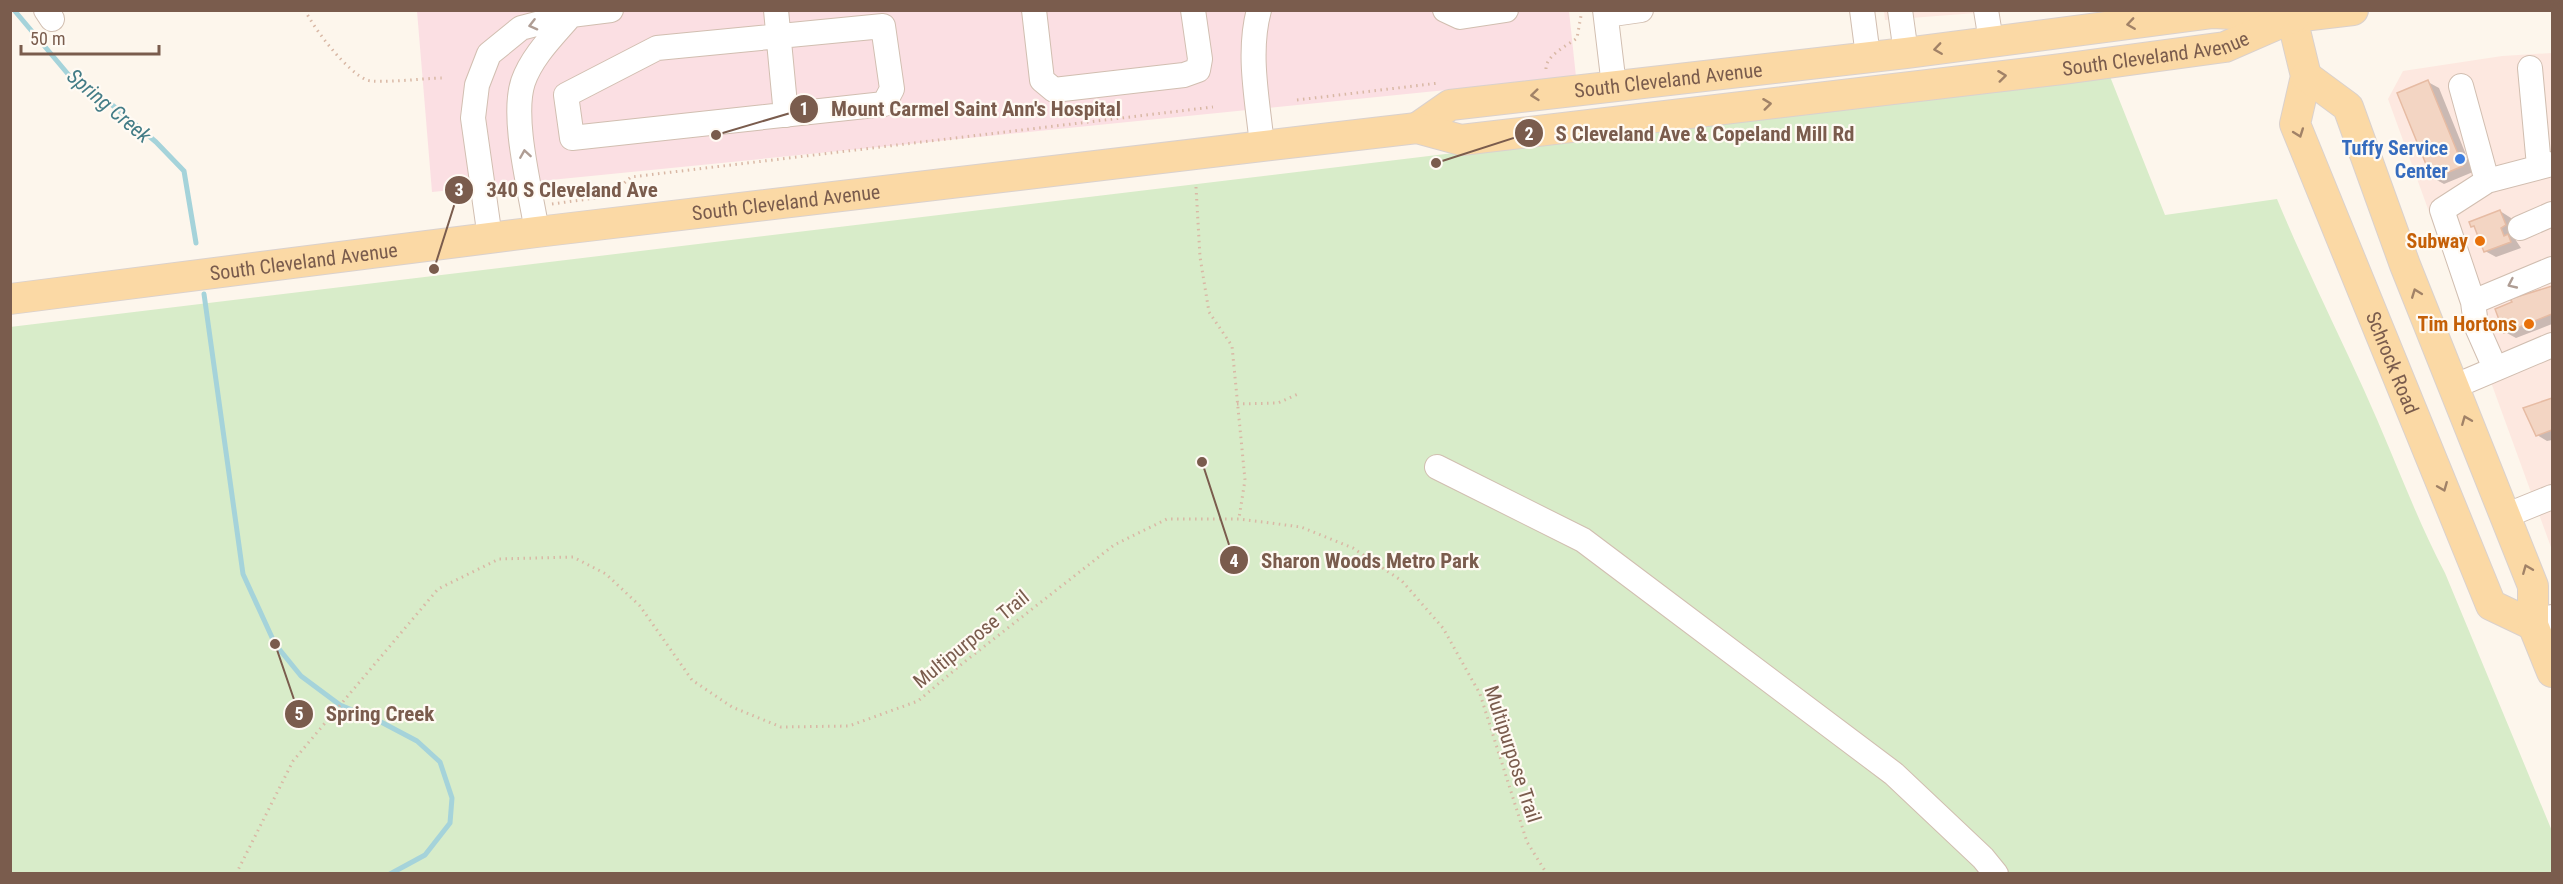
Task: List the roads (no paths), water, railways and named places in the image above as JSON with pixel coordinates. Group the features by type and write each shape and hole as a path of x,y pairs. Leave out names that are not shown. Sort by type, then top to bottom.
{"main road":[{"path":"2292,14 2352,10"},
{"name":"South Cleveland Avenue","path":"1417,128 1450,105 1906,53 2213,13 2292,14"},
{"name":"South Cleveland Avenue","path":"10,299 490,238 535,219 1262,146 1417,128 1461,140 2062,69 2225,47 2292,14"},
{"name":"Schrock Road","path":"2292,14 2306,76 2295,124 2491,605 2543,621"},
{"path":"2306,76 2348,106 2405,265 2533,586 2543,621 2553,672"}],"street":[{"path":"490,238 473,118 477,86 489,54 521,28 572,13 610,10"},
{"path":"776,10 786,115"},
{"path":"1034,10 1042,80 1054,90 1184,75 1198,70 1200,59 1193,10"},
{"path":"1259,10 1255,27 1254,65 1262,146"},
{"path":"1445,10 1460,17 1494,11"},
{"path":"1614,86 1606,13 1641,10"},
{"path":"1863,10 1868,56"},
{"path":"1900,10 1906,53"},
{"path":"1986,10 1991,41"},
{"path":"535,219 519,121 523,82 538,54 572,13"},
{"path":"883,26 892,89 885,104 572,138 566,95 657,48 777,36 883,26"},
{"path":"2495,368 2476,325 2473,303 2442,210 2487,181 2546,165 2530,68"},
{"path":"2461,86 2487,181"},
{"path":"2520,228 2553,214"},
{"path":"2473,303 2553,269"},
{"path":"2453,387 2553,345"},
{"path":"1437,467 1583,540 1894,774 1996,873"},
{"path":"2505,516 2553,497"}],"waterway":[{"name":"Spring Creek","path":"14,10 73,80 111,104 156,142 184,171 196,243"},
{"name":"Spring Creek","path":"204,294 243,574 275,644 301,676 340,705 381,722 417,741 440,762 452,798 450,823 425,855 390,874"}],"place":[{"name":"Mount Carmel Saint Ann's Hospital","path":"716,135"},
{"name":"Tuffy Service Center","path":"2460,159"},
{"name":"S Cleveland Ave & Copeland Mill Rd","path":"1436,163"},
{"name":"Subway","path":"2480,241"},
{"name":"340 S Cleveland Ave","path":"434,269"},
{"name":"Tim Hortons","path":"2529,324"},
{"name":"Sharon Woods Metro Park","path":"1202,462"},
{"name":"Spring Creek","path":"275,644"}]}
